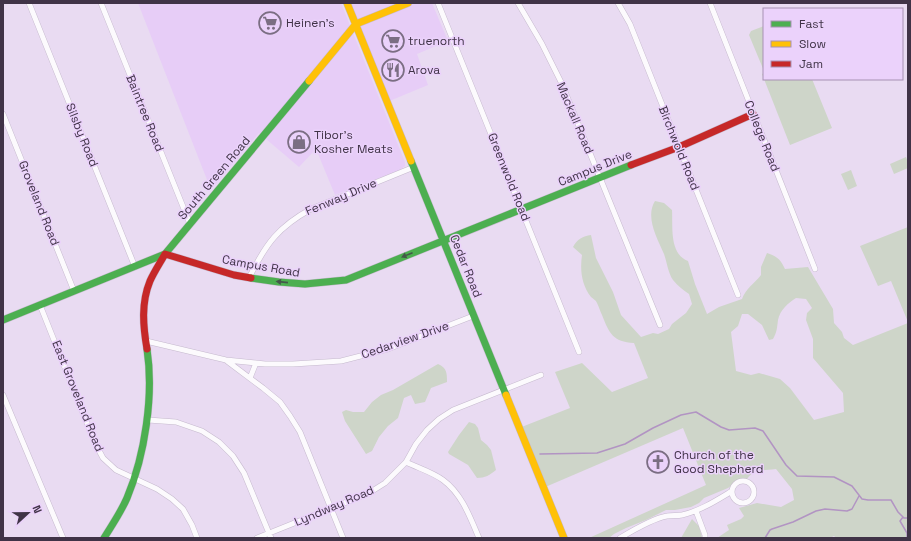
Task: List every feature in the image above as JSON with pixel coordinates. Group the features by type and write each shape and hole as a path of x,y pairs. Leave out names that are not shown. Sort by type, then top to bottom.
{"main road":[{"name":"Cedar Road","path":"347,3 564,538"},
{"name":"South Green Road","path":"3,320 164,254 356,24 408,3"},
{"name":"Campus Drive","path":"443,240 679,147 753,114"},
{"name":"Campus Road","path":"164,254 234,275 250,276 279,282 305,284 346,280 443,240"},
{"path":"104,538 126,500 134,480 148,420 149,362 143,325 144,302 150,281 164,254"}],"street":[{"name":"Silsby Road","path":"29,3 135,267"},
{"name":"Baintree Road","path":"101,3 190,224"},
{"name":"Greenwold Road","path":"438,3 579,352"},
{"name":"Mackall Road","path":"518,3 542,44 561,82 660,325"},
{"name":"Birchwold Road","path":"618,3 630,24 738,295"},
{"name":"College Road","path":"710,3 815,269"},
{"name":"Groveland Road","path":"3,114 74,291"},
{"name":"Fenway Drive","path":"250,276 261,253 281,229 294,218 311,209 414,167"},
{"name":"East Groveland Road","path":"40,305 95,443 103,458 116,470 134,480 157,489 172,499 182,509 192,525 197,538"},
{"name":"Cedarview Drive","path":"146,341 226,360 256,363 293,364 341,361 388,349 474,316"},
{"path":"226,360 280,402 293,421 300,432 343,538"},
{"path":"250,378 256,363"},
{"name":"Lyndway Road","path":"257,538 270,536 369,493 385,483 406,462 420,439 439,419 454,410 541,374"},
{"path":"3,394 63,538"},
{"path":"148,420 176,422 202,431 219,442 233,456 244,473 270,536"},
{"path":"406,462 442,480 456,492 467,508 479,538"},
{"path":"620,538 631,531 666,516 682,515 713,503 731,493"},
{"path":"696,510 705,538"}],"shaded area":[{"path":"138,3 341,3 405,162 405,166 400,170 335,195 316,149 299,167 259,133 211,190"},
{"path":"347,3 432,3 448,41 417,54 428,85 387,102"},
{"path":"763,26 763,69 749,35 751,31"},
{"path":"764,80 812,80 832,128 790,145"},
{"path":"906,157 908,168 894,174 890,164"},
{"path":"851,170 857,186 848,190 841,174"},
{"path":"655,201 664,203 672,210 672,231 675,246 682,257 688,261 707,314 719,307 742,299 748,289 761,275 761,267 767,253 778,259 785,269 808,267 833,309 834,323 842,332 844,338 853,345 908,323 908,538 836,538 834,536 830,538 717,538 729,530 727,525 741,519 744,516 739,508 757,503 781,507 794,500 792,489 776,469 763,470 753,473 747,479 737,481 728,488 704,498 699,503 691,507 666,510 626,528 609,538 589,538 706,485 683,428 543,488 519,428 570,408 555,372 582,363 612,392 648,378 634,343 621,341 610,332 597,302 591,297 585,287 581,266 582,255 573,247 576,242 583,237 591,235 596,258 613,292 621,315 641,337 653,333 658,334 669,329 672,324 686,313 692,304 689,294 673,280 670,274 664,254 653,228 651,214","holes":["796,298 806,299 812,308 807,313 806,320 813,339 813,358 843,393 844,412 814,420 790,388 780,379 759,373 751,375 736,371 731,332 738,326 742,314 748,314 762,325 769,340 773,339 779,316 785,307"]},
{"path":"908,227 908,322 891,281 878,286 860,246"},
{"path":"438,364 446,371 447,382 431,388 425,402 415,404 411,395 404,398 398,418 388,426 379,437 372,451 366,454 345,421 342,412 346,410 353,412 364,412 372,402 381,395 393,390"},
{"path":"469,422 475,424 478,428 481,440 491,450 496,470 489,475 477,478 468,465 448,452"},
{"path":"692,519 699,526 702,537 681,538"}],"waterway":[{"path":"540,454 597,453 625,444 653,428 681,415 696,412 729,430 755,428 763,431 786,465 797,476 834,477 852,486 862,499 891,500 898,512 904,518 908,518"},
{"path":"765,538 770,530 793,522 816,511 825,509 847,511 852,509 859,496"},
{"path":"903,517 900,521 907,533 907,538"}],"traffic: fast":[{"path":"3,320 165,254 309,81"},
{"path":"411,161 506,395"},
{"path":"251,278 305,284 346,280 631,165"},
{"path":"104,538 127,498 139,463 148,405 149,367 147,349"}],"traffic: slow":[{"path":"347,3 411,161"},
{"path":"309,81 356,24 408,3"},
{"path":"506,395 564,538"}],"traffic: jam":[{"path":"631,165 679,147 753,114"},
{"path":"147,349 144,323 145,298 150,281 165,254 234,275 251,278"}],"place":[{"name":"Heinen's","path":"270,23"},
{"name":"truenorth","path":"393,41"},
{"name":"Arova","path":"393,70"},
{"name":"Tibor's Kosher Meats","path":"299,142"},
{"name":"Church of the Good Shepherd","path":"658,462"}]}
